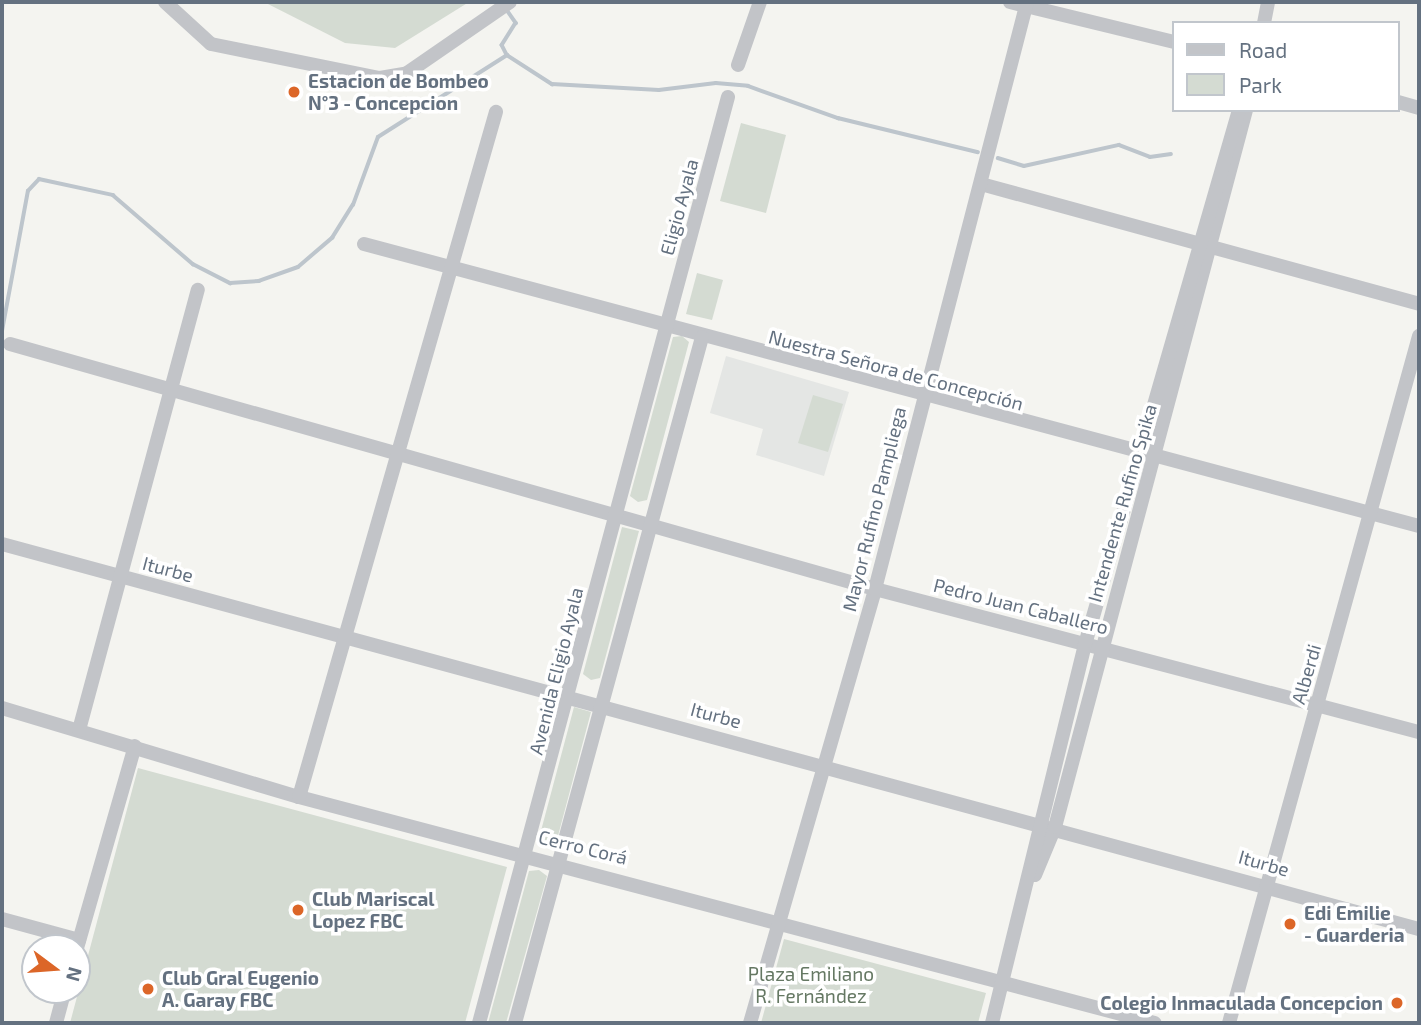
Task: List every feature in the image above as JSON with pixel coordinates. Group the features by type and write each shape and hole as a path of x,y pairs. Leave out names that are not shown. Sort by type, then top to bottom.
{"street":[{"path":"165,2 211,44 380,78 407,73 504,6"},
{"path":"738,65 760,2"},
{"path":"1010,2 1172,41"},
{"path":"1264,21 1268,2"},
{"name":"Mayor Rufino Pampliega","path":"750,1023 875,589 1026,4"},
{"name":"Eligio Ayala","path":"666,327 728,97"},
{"path":"1400,103 1419,108"},
{"path":"299,797 448,269 496,112"},
{"name":"Intendente Rufino Spika","path":"992,1023 1024,902 1039,823 1086,641 1137,454 1238,112"},
{"name":"Intendente Rufino Spika","path":"1024,902 1055,827 1102,646 1214,247 1246,112"},
{"path":"981,184 1419,304"},
{"name":"Nuestra Señora de Concepción","path":"364,244 923,398 1419,526"},
{"path":"79,730 198,290"},
{"name":"Avenida Eligio Ayala","path":"480,1023 571,698 615,512 666,327"},
{"name":"Alberdi","path":"1229,1023 1419,336"},
{"path":"515,1023 702,337"},
{"name":"Pedro Juan Caballero","path":"10,344 172,386 875,589 1086,641 1317,708 1419,732"},
{"name":"Iturbe","path":"2,544 1269,884 1419,929"},
{"name":"Cerro Corá","path":"2,708 299,797 561,861 779,919 1002,984 1155,1023"},
{"path":"81,934 135,747"},
{"path":"2,919 48,934"},
{"path":"55,1023 61,1004"}],"shaded area":[{"path":"726,356 849,392 824,476 756,455 763,429 710,413"}],"green space":[{"path":"264,2 469,2 395,48 345,43"},
{"path":"741,123 786,135 766,213 720,201"},
{"path":"697,273 723,280 712,320 686,314"},
{"path":"682,336 689,342 647,500 638,502 630,496 673,337"},
{"path":"813,395 843,404 828,452 798,443"},
{"path":"622,527 639,531 600,678 591,680 583,674"},
{"path":"574,707 591,712 555,847 546,849 538,842"},
{"name":"Club Mariscal Lopez FBC","path":"138,768 507,867 465,1023 70,1023 75,1004 91,1004 91,944"},
{"path":"539,870 547,876 506,1023 488,1023 529,871"},
{"name":"Plaza Emiliano R. Fernández","path":"784,939 986,993 978,1023 761,1023"}],"waterway":[{"path":"507,10 516,23 502,45 507,55 552,84 659,90 716,83 748,86 838,118 978,152"},
{"path":"2,331 28,191 39,179 113,195 193,264 230,283 259,281 298,267 332,238 353,205 378,137 507,55"},
{"path":"998,158 1024,166 1119,145 1150,157 1171,154"}],"place":[{"name":"Estacion de Bombeo N°3 - Concepcion","path":"294,92"},
{"name":"Club Mariscal Lopez FBC","path":"298,910"},
{"name":"Edi Emilie - Guarderia","path":"1290,924"},
{"name":"Club Gral Eugenio A. Garay FBC","path":"148,989"},
{"name":"Colegio Inmaculada Concepcion","path":"1397,1003"}]}
